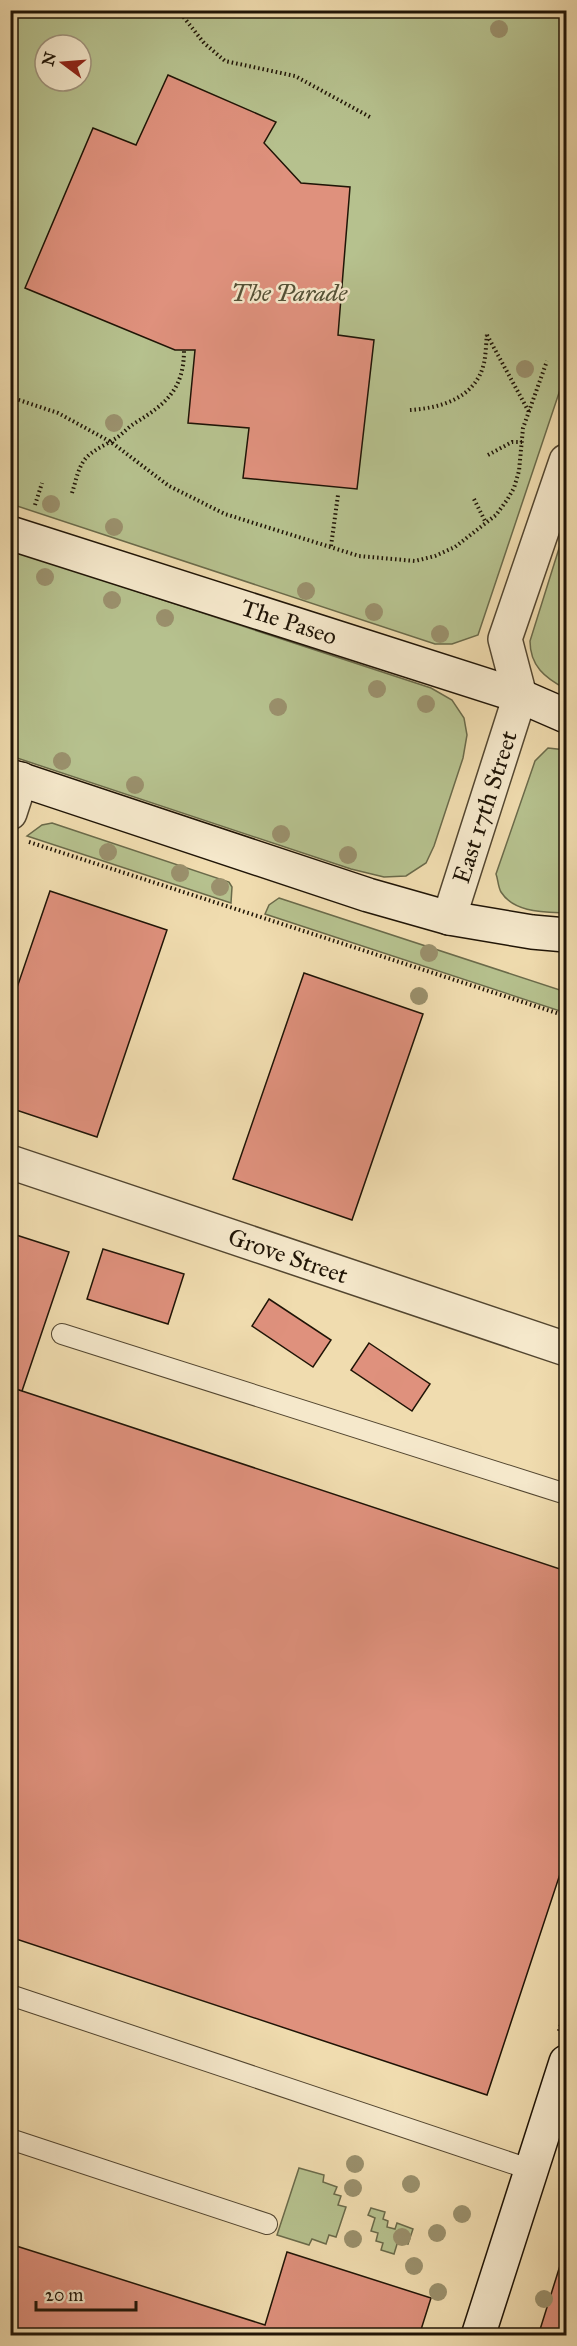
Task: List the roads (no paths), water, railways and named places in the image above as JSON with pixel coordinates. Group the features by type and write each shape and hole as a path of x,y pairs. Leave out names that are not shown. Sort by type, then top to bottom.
{"main road":[{"path":"520,696 506,639 567,461"},
{"name":"The Paseo","path":"10,533 520,696 567,716"},
{"name":"East 17th Street","path":"449,918 520,696"},
{"path":"10,813 16,777 270,864 449,918 532,932 567,935"},
{"path":"532,932 567,952"},
{"name":"Grove Street","path":"10,1162 567,1349"},
{"path":"478,2336 567,2062"}],"lane":[{"path":"62,1334 567,1494"},
{"path":"10,1995 532,2170"},
{"path":"10,2139 267,2224"}],"park label":[{"name":"The Parade","path":"289,293"}]}
